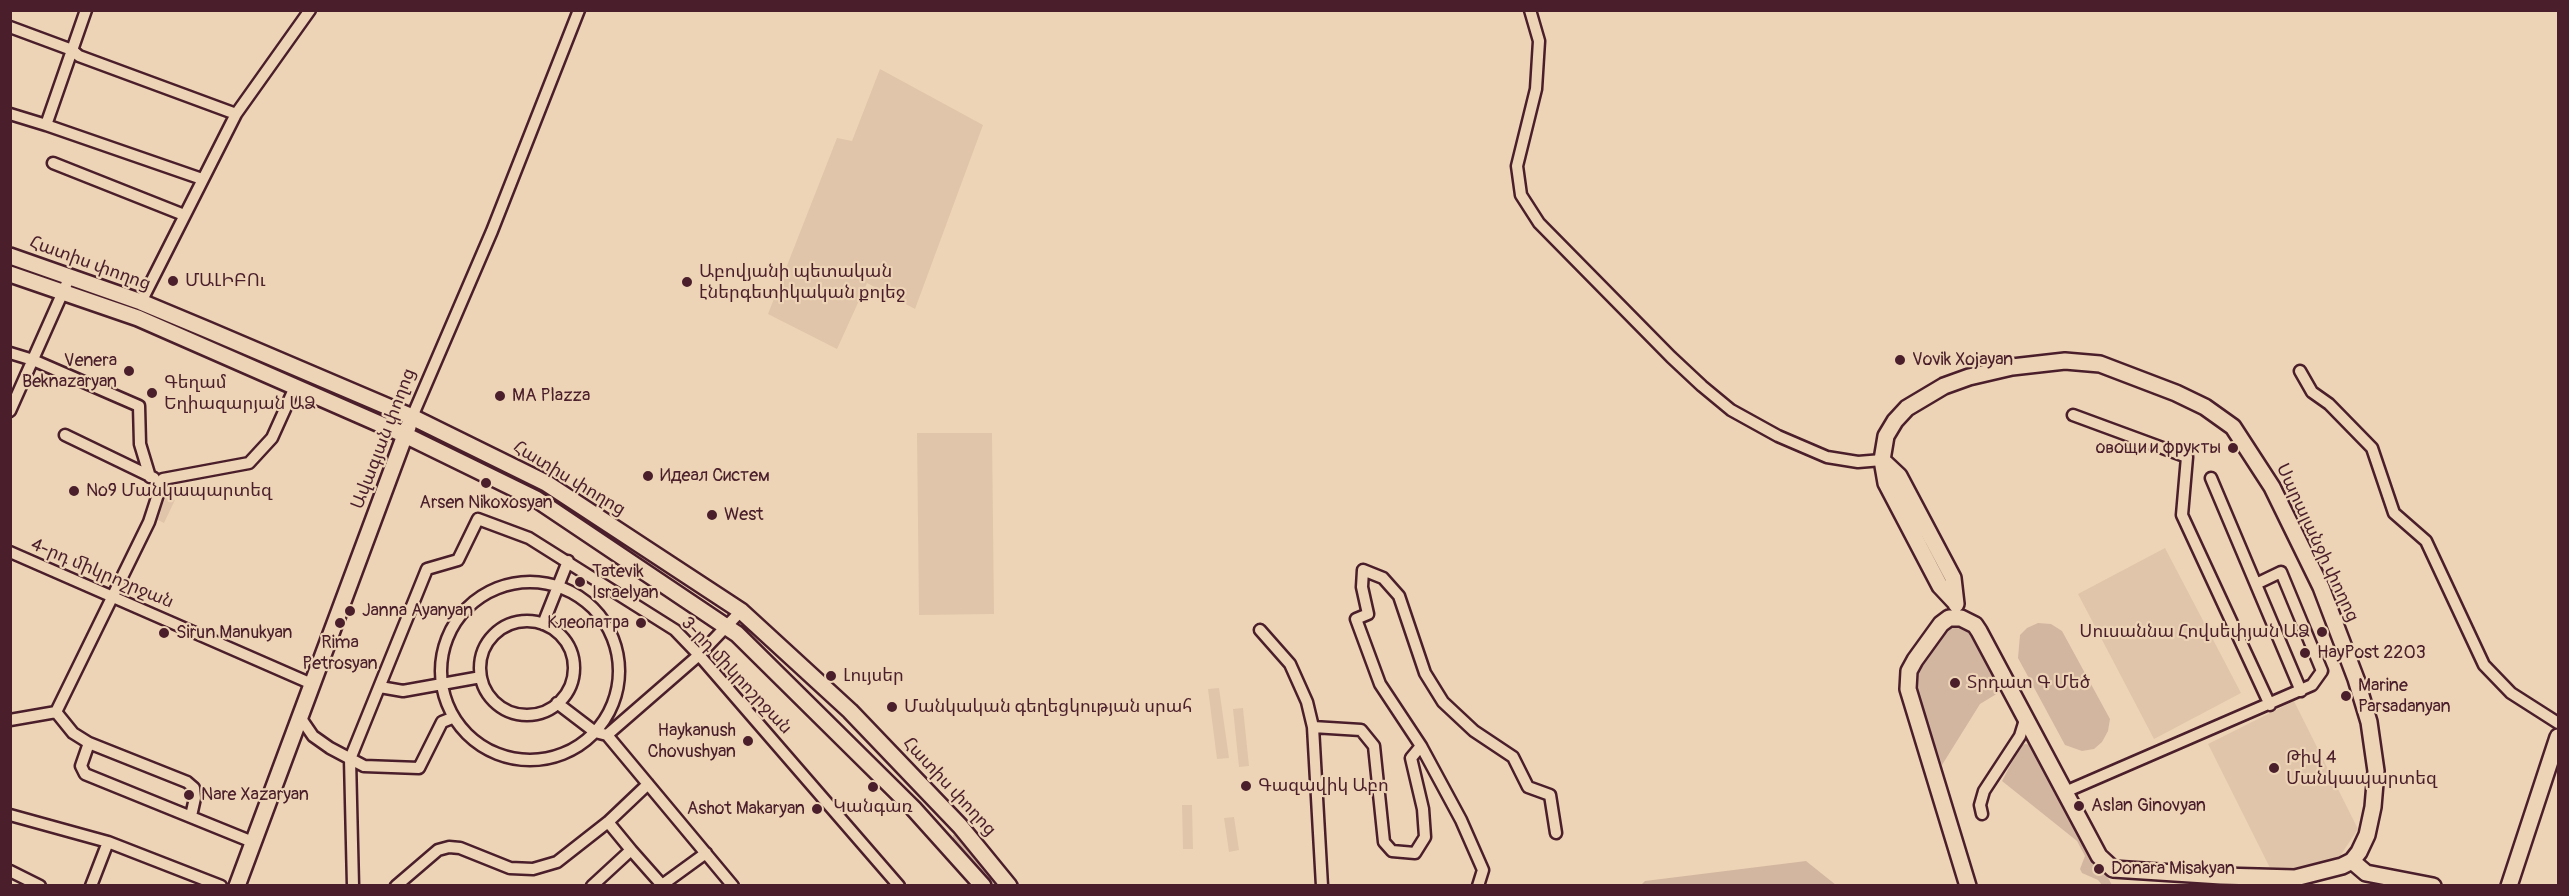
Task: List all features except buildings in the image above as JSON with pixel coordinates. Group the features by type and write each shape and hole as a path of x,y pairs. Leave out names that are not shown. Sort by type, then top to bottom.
{"street":[{"path":"46,124 86,10"},
{"path":"141,302 236,114 310,10"},
{"name":"Ավագյան փողոց","path":"237,885 255,843 412,417 492,231 579,10"},
{"path":"1530,10 1539,41 1536,89 1517,166 1521,195 1539,223 1671,357 1701,386 1731,410 1778,436 1827,457 1858,462 1882,460 1887,486 1940,586 1957,612 1975,625 1979,631 2099,856 2113,869 2222,881 2295,878 2320,873 2352,861 2366,873 2433,885"},
{"path":"10,27 72,50 79,56 236,114"},
{"path":"10,114 46,124 202,179"},
{"path":"53,163 184,214"},
{"name":"Հատիս փողոց","path":"10,256 141,302 412,417 546,483 741,611 850,711 960,826 1009,885"},
{"name":"Հատիս փողոց","path":"10,274 138,318 405,435 536,499 727,626 897,792 983,885"},
{"path":"10,411 70,276"},
{"path":"10,353 33,360 139,406 140,444 150,477"},
{"name":"Սարալանջի փողոց","path":"1882,460 1883,447 1890,429 1900,415 1921,398 1969,377 2048,362 2079,360 2104,365 2192,400 2233,427 2243,439 2272,487 2321,587 2370,722 2376,784 2367,835 2352,861"},
{"path":"2300,371 2312,392 2329,404 2372,448 2394,513 2426,541 2484,665 2511,693 2559,723"},
{"path":"65,435 150,477 163,479 249,463 272,438 295,387"},
{"path":"2073,415 2187,457 2182,515 2270,705"},
{"path":"2211,478 2301,691"},
{"path":"56,712 149,522 163,479"},
{"name":"3-րդ միկրոշրջան","path":"380,687 427,569 458,560 478,519 528,538 675,630 899,885"},
{"name":"4-րդ միկրոշրջան","path":"12,556 113,596 312,684"},
{"path":"543,624 568,561"},
{"path":"1478,885 1483,870 1461,820 1421,746 1380,684 1356,619 1368,614 1362,587 1363,570 1383,578 1399,596 1425,673 1443,702 1474,731 1514,757 1527,787 1550,795 1556,833"},
{"path":"2066,792 2312,685 2322,671 2281,572 2256,585"},
{"path":"536,582 559,585 580,595 609,627 618,648 620,672 617,694 595,732 569,751 536,760 498,757 480,748 452,718 441,685 445,648 453,627 464,610 491,588 536,582"},
{"path":"607,735 699,655 741,611"},
{"path":"1957,612 1941,624 1915,660 1907,680 1910,699 1968,885"},
{"path":"533,621 543,624 556,631 570,650 573,678 569,688 557,703 535,714 518,715 509,712 492,700 481,677 484,648 496,633 513,622 533,621"},
{"path":"1260,630 1290,664 1307,702 1313,727 1322,885"},
{"path":"352,885 350,759 380,687 403,691 481,677"},
{"path":"557,703 595,732 607,735 733,885"},
{"path":"10,720 56,712"},
{"path":"56,712 73,733 89,742 187,782 194,788 195,798 190,816"},
{"path":"300,717 313,736 364,766 419,768 442,722 452,718"},
{"path":"1982,814 1980,805 1984,791 2020,735 2025,720"},
{"path":"1313,727 1361,730 1374,746 1384,842 1392,851 1415,853 1425,837 1423,808 1411,758 1421,746"},
{"path":"2509,885 2559,737"},
{"path":"89,742 81,766 85,774 255,843"},
{"path":"396,885 438,850 449,847 460,848 510,868 533,869 557,862 608,822 648,784"},
{"path":"10,814 108,842 221,885"},
{"path":"608,822 662,885 706,853"},
{"path":"91,885 108,842"},
{"path":"592,885 631,850"},
{"path":"10,871 40,885"}],"shaded area":[{"path":"880,69 983,125 915,309 867,283 837,349 768,314 837,138 852,141"},
{"path":"917,433 992,433 994,614 919,615"},
{"path":"166,497 175,500 164,523 156,519"},
{"path":"2165,548 2241,693 2154,739 2078,594"},
{"path":"2038,623 2051,624 2062,631 2110,719 2108,731 2102,742 2094,749 2082,751 2065,745 2018,658 2020,635 2027,628"},
{"path":"1952,625 1968,625 2003,690 1980,704 1942,765 1917,691 1916,676 1947,628"},
{"path":"1219,688 1229,758 1217,759 1208,689"},
{"path":"2294,701 2358,829 2340,856 2302,872 2283,873 2270,868 2208,744"},
{"path":"1243,708 1249,766 1239,767 1233,709"},
{"path":"2021,745 2033,745 2040,756 2112,885 2102,885 2098,880 2082,873 2080,869 2085,856 2077,841 2002,781"},
{"path":"1182,805 1192,805 1193,849 1183,849"},
{"path":"1234,817 1239,850 1229,852 1224,818"},
{"path":"953,835 998,885 993,885 953,839"},
{"path":"1806,861 1836,885 1641,885 1645,881"}],"place":[{"name":"ՄԱԼԻԲՈւ","path":"173,281"},
{"name":"Աբովյանի պետական էներգետիկական քոլեջ","path":"687,282"},
{"name":"Vovik Xojayan","path":"1900,360"},
{"name":"Venera Beknazaryan","path":"129,371"},
{"name":"Գեղամ Եղիազարյան ԱՁ","path":"152,393"},
{"name":"MA Plazza","path":"500,396"},
{"name":"овощи и фрукты","path":"2233,448"},
{"name":"Идеал Систем","path":"648,476"},
{"name":"Arsen Nikoxosyan","path":"486,483"},
{"name":"№9 Մանկապարտեզ","path":"74,491"},
{"name":"West","path":"712,515"},
{"name":"Tatevik Israelyan","path":"580,582"},
{"name":"Janna Ayanyan","path":"350,611"},
{"name":"Rima Petrosyan","path":"340,623"},
{"name":"Клеопатра","path":"641,623"},
{"name":"Սուսաննա Հովսեփյան ԱՁ","path":"2322,632"},
{"name":"Sirun Manukyan","path":"164,633"},
{"name":"HayPost 2203","path":"2305,653"},
{"name":"Լույսեր","path":"831,676"},
{"name":"Տրդատ Գ Մեծ","path":"1955,683"},
{"name":"Marine Parsadanyan","path":"2346,696"},
{"name":"Մանկական գեղեցկության սրահ","path":"892,707"},
{"name":"Haykanush Chovushyan","path":"748,741"},
{"name":"Թիվ 4 Մանկապարտեզ","path":"2274,768"},
{"name":"Գազավիկ Աբո","path":"1246,786"},
{"name":"Կանգառ","path":"873,787"},
{"name":"Nare Xazaryan","path":"189,795"},
{"name":"Aslan Ginovyan","path":"2079,806"},
{"name":"Ashot Makaryan","path":"817,809"},
{"name":"Donara Misakyan","path":"2099,869"}]}
